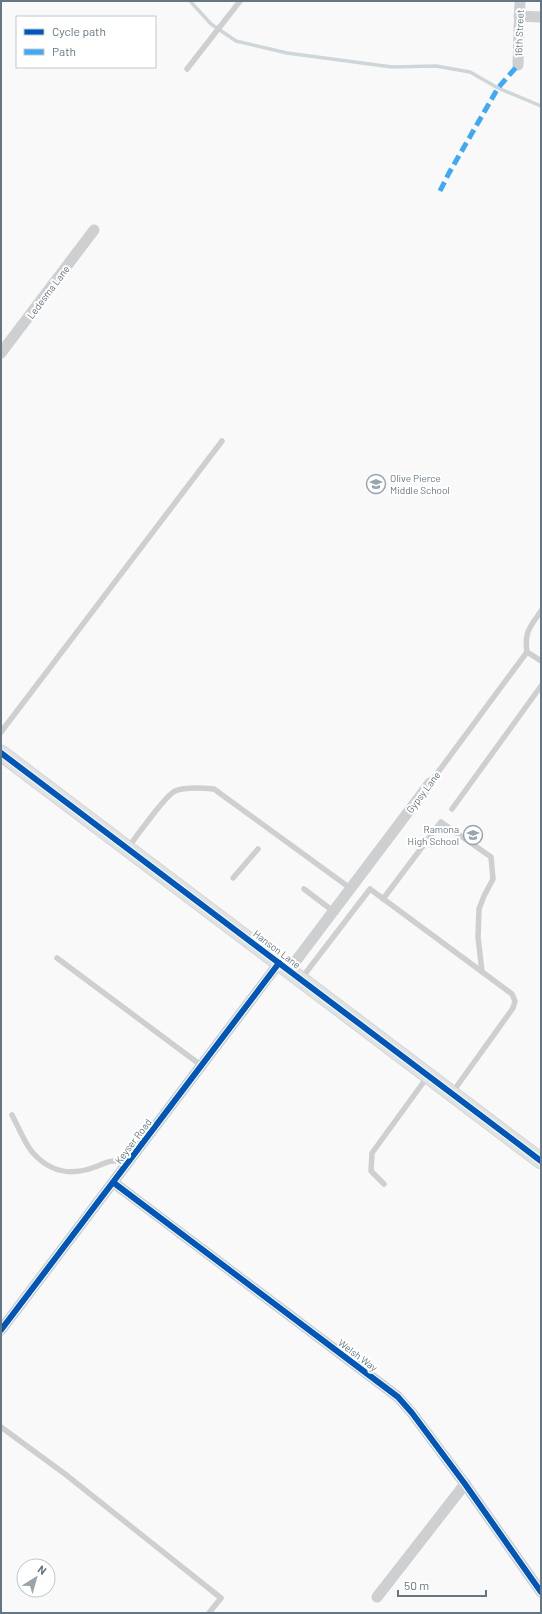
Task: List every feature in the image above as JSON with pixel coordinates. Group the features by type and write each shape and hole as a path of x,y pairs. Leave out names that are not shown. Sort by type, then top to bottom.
{"main road":[{"name":"Hanson Lane","path":"1,753 541,1161"}],"street":[{"name":"16th Street","path":"518,65 520,1"},
{"path":"519,16 541,17"},
{"name":"Ledesma Lane","path":"1,353 94,230"},
{"name":"Gypsy Lane","path":"290,971 350,888 430,783"},
{"name":"Keyser Road","path":"1,1330 202,1066 290,971"},
{"name":"Welsh Way","path":"114,1183 398,1397 412,1413 465,1484 541,1592"},
{"path":"377,1597 465,1484"}],"lane":[{"path":"187,69 240,1"},
{"path":"1,732 222,440"},
{"path":"541,611 529,630 525,640 527,652 541,660"},
{"name":"Gypsy Lane","path":"430,783 527,652"},
{"path":"452,809 541,686"},
{"path":"128,848 162,803 174,791 200,788 214,789 350,888"},
{"path":"383,899 441,822 491,857 493,879 479,909 478,937 482,972"},
{"path":"234,878 258,849"},
{"path":"304,889 333,911"},
{"path":"290,971 370,889 512,994 515,1001 513,1008 452,1094"},
{"path":"57,958 202,1066"},
{"path":"384,1184 371,1171 372,1153 428,1076"},
{"path":"12,1115 33,1153 47,1165 58,1171 71,1173 84,1171 113,1160 128,1165"},
{"path":"1,1427 66,1474 221,1598 209,1613"}],"waterway":[{"path":"190,1 211,24 236,41 287,53 392,67 436,66 470,72 498,88 541,106"}],"marked path":[{"path":"440,191 498,88 518,65"}],"cycle path":[{"path":"1,753 541,1161"},
{"path":"1,1330 279,963"},
{"path":"114,1183 398,1397 412,1413 465,1484 541,1592"}],"place":[{"name":"Olive Pierce Middle School","path":"376,484"},
{"name":"Ramona High School","path":"473,835"}]}
